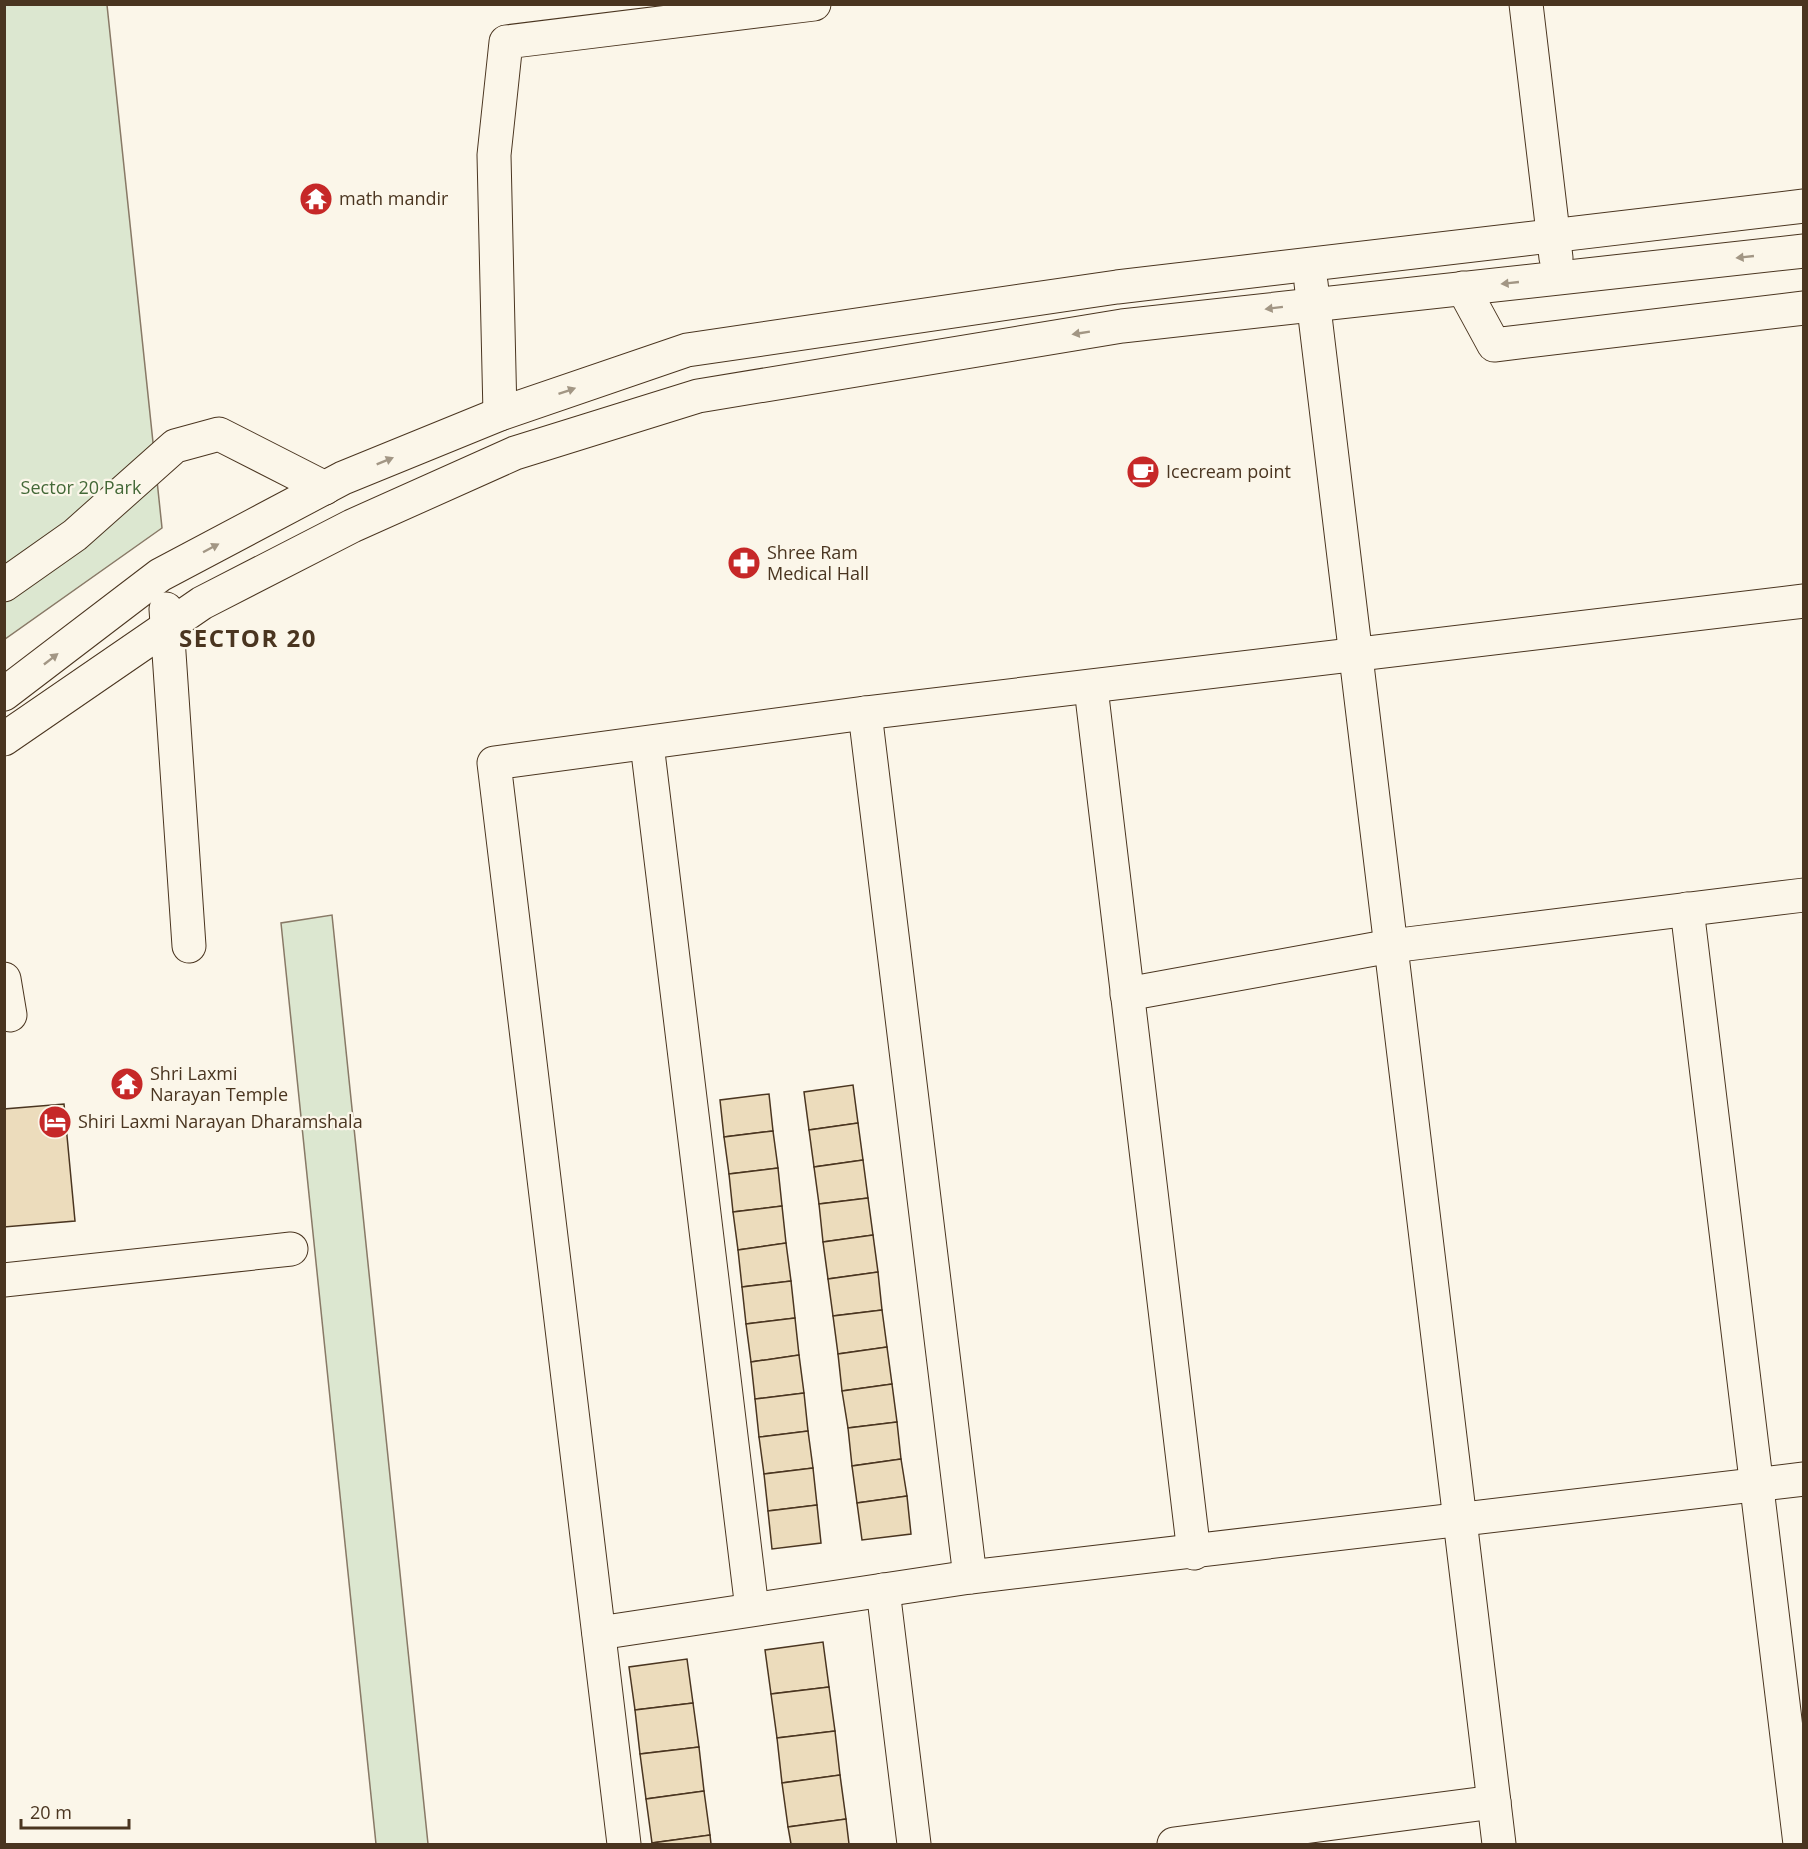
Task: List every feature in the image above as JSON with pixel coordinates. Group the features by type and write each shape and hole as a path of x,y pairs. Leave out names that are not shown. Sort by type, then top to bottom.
{"street":[{"path":"500,414 495,155 506,42 670,13 814,4"},
{"path":"1526,4 1558,278"},
{"path":"4,694 160,575 325,488 500,414 687,350 1117,287 1803,206"},
{"path":"4,739 202,603 352,526 515,453 698,396 1122,326 1803,251"},
{"path":"1308,264 1499,1845"},
{"path":"1463,288 1494,345 1803,308"},
{"path":"4,585 75,535 175,446 219,434 325,488"},
{"path":"160,575 169,626 189,946"},
{"path":"624,1845 494,763 865,713 1090,688 1803,601"},
{"path":"1090,688 1194,1552"},
{"path":"865,713 970,1577"},
{"path":"647,744 752,1609"},
{"path":"1127,994 1391,946 1803,896"},
{"path":"1687,909 1800,1845"},
{"path":"4,980 10,1015"},
{"path":"4,1280 291,1250"},
{"path":"599,1633 970,1577 1803,1479"},
{"path":"883,1590 914,1845"},
{"path":"1182,1844 1494,1802"}],"green space":[{"name":"Sector 20 Park","path":"5,5 107,5 162,528 5,639"},
{"path":"332,915 428,1844 376,1844 281,923"}],"building":[{"path":"853,1085 858,1123 809,1130 804,1092"},
{"path":"769,1094 773,1131 724,1137 720,1100"},
{"path":"64,1104 75,1221 4,1227 4,1109"},
{"path":"858,1123 863,1160 814,1167 809,1130"},
{"path":"773,1131 778,1168 729,1174 724,1137"},
{"path":"863,1160 868,1198 819,1204 814,1167"},
{"path":"778,1168 782,1206 733,1212 729,1174"},
{"path":"868,1198 873,1235 823,1242 819,1204"},
{"path":"782,1206 786,1243 738,1250 733,1212"},
{"path":"873,1235 878,1272 828,1279 823,1242"},
{"path":"786,1243 791,1281 742,1287 738,1250"},
{"path":"878,1272 882,1310 833,1316 828,1279"},
{"path":"791,1281 795,1318 746,1324 742,1287"},
{"path":"882,1310 887,1347 838,1354 833,1316"},
{"path":"795,1318 799,1355 751,1362 746,1324"},
{"path":"887,1347 892,1384 842,1391 838,1354"},
{"path":"799,1355 804,1393 755,1399 751,1362"},
{"path":"892,1384 897,1422 848,1428 842,1391"},
{"path":"804,1393 808,1431 759,1437 755,1399"},
{"path":"897,1422 901,1459 852,1466 848,1428"},
{"path":"808,1431 813,1468 764,1474 759,1437"},
{"path":"901,1459 907,1496 857,1503 852,1466"},
{"path":"813,1468 817,1505 768,1511 764,1474"},
{"path":"907,1496 911,1534 862,1540 857,1503"},
{"path":"817,1505 821,1543 772,1549 768,1511"},
{"path":"823,1642 829,1687 771,1694 765,1650"},
{"path":"687,1659 693,1703 635,1710 629,1667"},
{"path":"829,1687 835,1731 777,1738 771,1694"},
{"path":"693,1703 699,1747 640,1754 635,1710"},
{"path":"835,1731 840,1775 782,1783 777,1738"},
{"path":"699,1747 704,1791 646,1799 640,1754"},
{"path":"840,1775 846,1819 788,1827 782,1783"},
{"path":"704,1791 710,1835 652,1843 646,1799"},
{"path":"846,1819 849,1844 791,1844 788,1827"},
{"path":"710,1835 711,1844 652,1844 652,1843"}],"place":[{"name":"math mandir","path":"316,199"},
{"name":"Icecream point","path":"1143,472"},
{"name":"Shree Ram Medical Hall","path":"744,563"},
{"name":"Shri Laxmi Narayan Temple","path":"127,1084"},
{"name":"Shiri Laxmi Narayan Dharamshala","path":"55,1122"}],"district":[{"name":"SECTOR 20","path":"248,639"}]}
